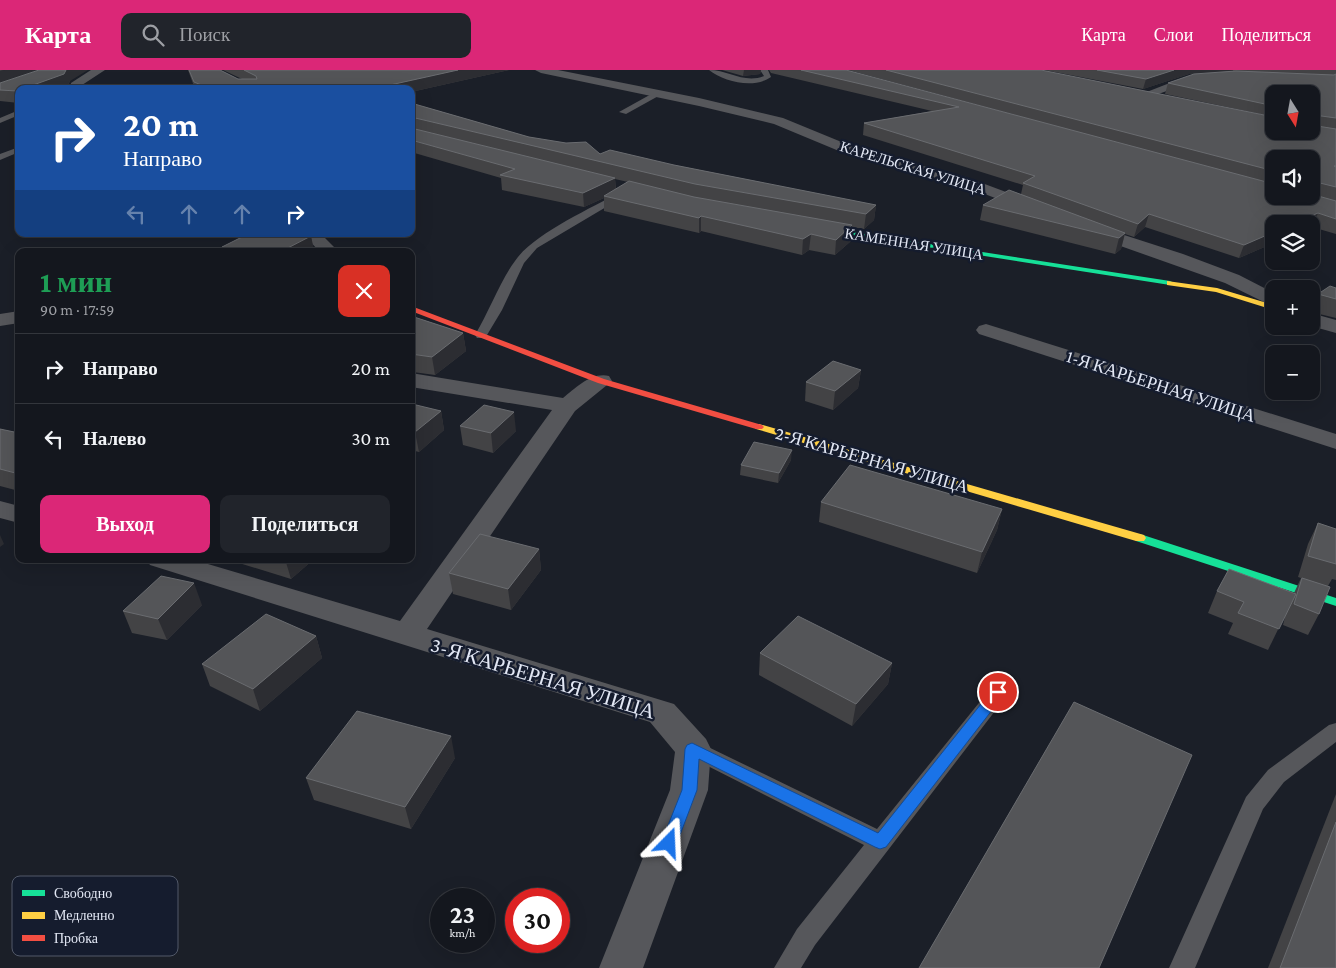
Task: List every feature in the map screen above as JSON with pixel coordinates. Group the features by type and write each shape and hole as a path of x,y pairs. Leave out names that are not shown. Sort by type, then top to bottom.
{"street":[{"path":"75,85 99,70"},
{"name":"КАРЕЛЬСКАЯ УЛИЦА","path":"541,70 658,94 778,122 856,153 900,166 961,180 1049,214"},
{"path":"1173,101 1140,94 1189,79 1215,77"},
{"path":"613,185 632,190"},
{"path":"1076,224 1111,238 1177,258 1232,279 1265,296"},
{"name":"КАМЕННАЯ УЛИЦА","path":"799,225 1217,290 1265,305"},
{"path":"315,237 326,248"},
{"name":"2-Я КАРЬЕРНАЯ УЛИЦА","path":"415,310 601,381 1135,536 1336,602"},
{"path":"0,320 15,318"},
{"path":"1320,322 1336,327"},
{"name":"1-Я КАРЬЕРНАЯ УЛИЦА","path":"986,330 1336,442"},
{"path":"415,381 567,406"},
{"path":"406,636 567,406 601,381"},
{"path":"0,509 15,514"},
{"name":"3-Я КАРЬЕРНАЯ УЛИЦА","path":"173,563 662,713 692,749"},
{"path":"621,968 689,790 692,749"}],"lane":[{"path":"712,70 731,78 746,81 768,77 767,72 763,70"},
{"path":"623,112 658,94"},
{"path":"0,121 15,114"},
{"path":"0,157 15,151"},
{"path":"481,335 520,262 533,246 632,190"},
{"path":"788,968 806,937 998,692"},
{"path":"1182,968 1254,804 1276,776 1336,731"},
{"path":"692,749 880,842"}],"building":[{"path":"39,70 66,70 64,74 33,85 15,85 15,91 0,90 0,83"},
{"path":"189,70 220,70 238,79 257,79 256,76 244,70 458,70 390,85 201,85 194,82"},
{"path":"801,70 846,70 1265,182 1265,205 1320,205 1320,197 1336,201 1336,219 1318,213 1313,215 1265,215 1265,236 1244,245 1149,214 1138,224 1023,183 1035,176 864,123 959,107"},
{"path":"886,70 1041,70 1265,115 1265,140 1320,140 1320,126 1336,129 1336,166 1334,166 1336,167 1336,187 1320,183 1320,150 1265,150 1265,169"},
{"path":"1097,70 1174,70 1146,79"},
{"path":"1236,71 1336,74 1336,118 1320,116 1320,85 1265,85 1265,104 1168,83 1194,74"},
{"path":"415,104 529,137 566,143 586,142 600,154 610,150 674,165 876,205 866,214 695,184 415,118"},
{"path":"415,129 615,178 583,193 500,175 515,169 415,141"},
{"path":"629,181 694,197 852,225 836,240 811,234 803,239 604,196"},
{"path":"1009,190 1125,233 1119,238 983,205"},
{"path":"242,237 309,237 288,248 222,247"},
{"path":"1330,286 1336,288 1336,299 1320,295"},
{"path":"415,317 463,333 432,357 415,355"},
{"path":"833,361 861,370 835,391 806,382"},
{"path":"415,405 441,411 415,432"},
{"path":"484,405 514,412 491,433 460,426"},
{"path":"0,429 15,432 15,473 0,469"},
{"path":"754,442 792,450 779,473 741,465"},
{"path":"850,465 1002,509 982,552 821,502"},
{"path":"1318,523 1336,529 1336,564 1308,556"},
{"path":"480,534 539,549 508,589 449,573"},
{"path":"1229,569 1296,594 1279,629 1238,613 1244,602 1217,591"},
{"path":"161,576 194,583 158,619 123,611"},
{"path":"1302,578 1330,587 1319,614 1294,604"},
{"path":"266,614 316,636 253,689 202,664"},
{"path":"798,616 892,663 856,704 760,653"},
{"path":"1074,702 1192,755 1099,968 919,968"},
{"path":"357,711 451,736 405,807 306,778"},
{"path":"1336,822 1336,968 1280,968"}],"traffic: fast":[{"path":"814,228 1170,283"},
{"path":"1140,538 1336,602"}],"traffic: slow":[{"path":"1170,283 1217,290 1265,305"},
{"path":"759,427 1140,538"}],"traffic: jam":[{"path":"415,310 601,381 759,427"}],"route":[{"path":"669,843 689,790 692,749 880,842 998,692"}]}
